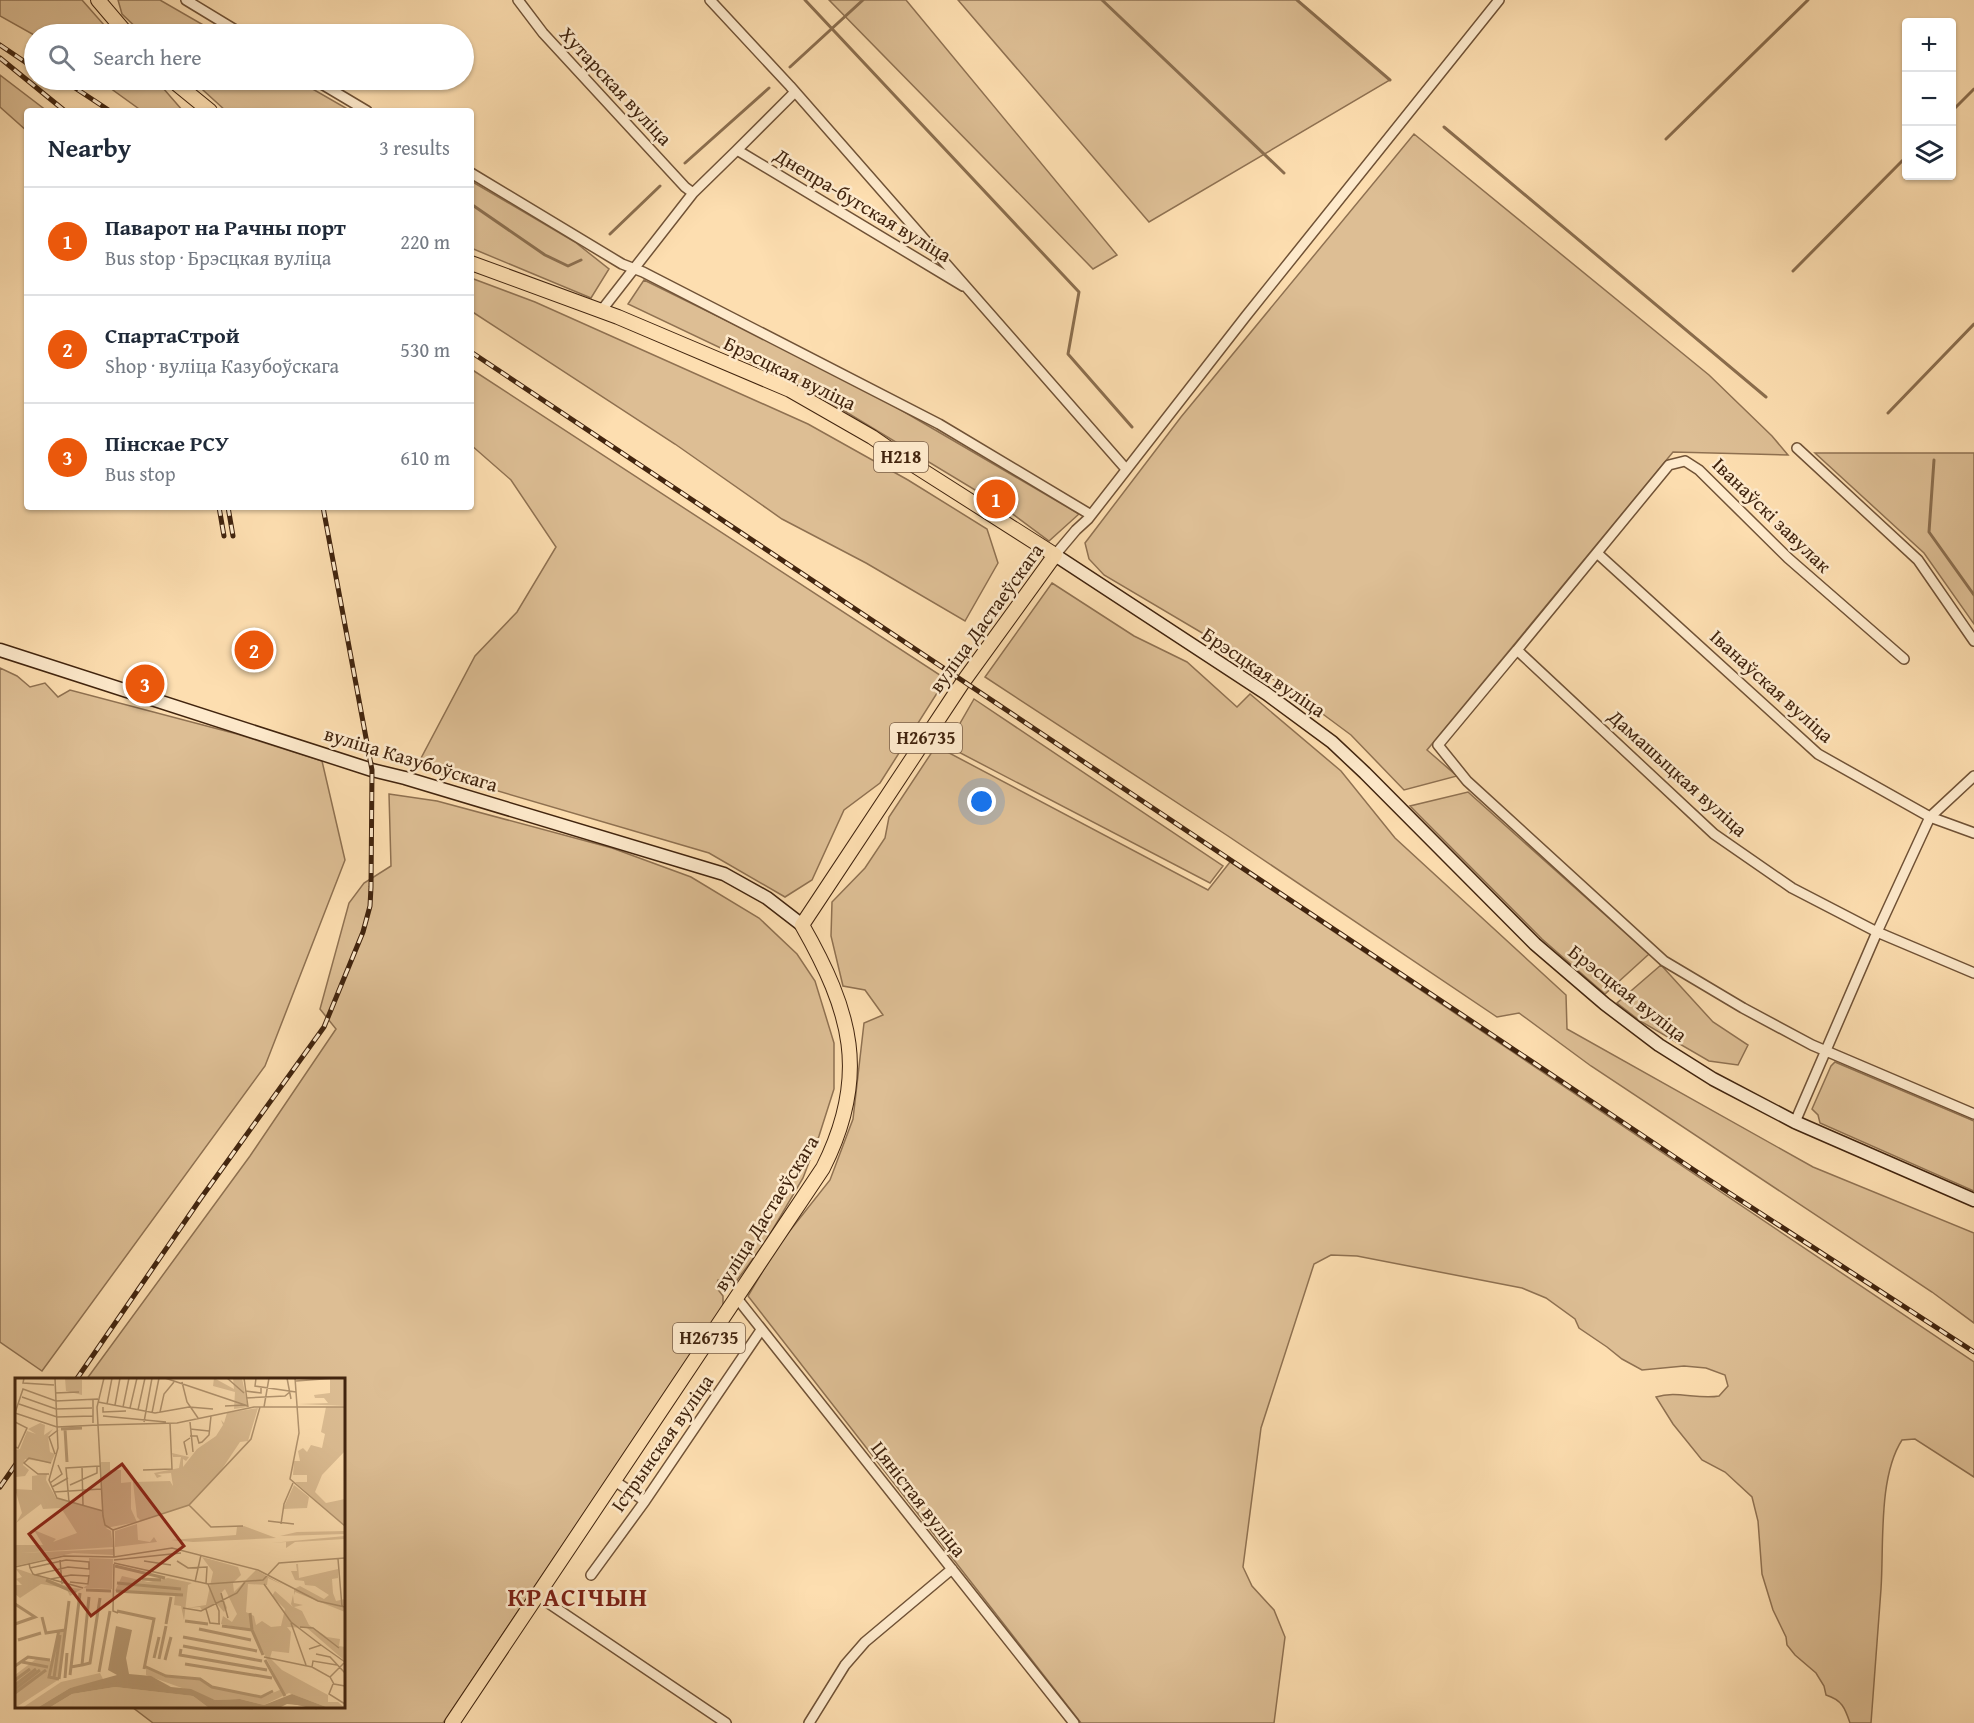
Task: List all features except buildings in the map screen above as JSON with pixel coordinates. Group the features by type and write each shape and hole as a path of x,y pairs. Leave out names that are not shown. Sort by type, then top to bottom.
{"main road":[{"path":"98,0 118,24"},
{"path":"184,90 206,108"},
{"name":"Брэсцкая вуліца","path":"474,263 601,311 733,365 807,399 872,437 1267,694 1332,742 1535,944 1605,1004 1659,1045 1713,1079 1795,1122 1974,1200"},
{"name":"вуліца Дастаеўскага","path":"452,1723 823,1168 837,1137 848,1094 851,1054 841,1007 821,958 802,925 963,682 1055,555"},
{"name":"вуліца Казубоўскага","path":"0,650 372,770 724,874 767,898 802,925"}],"street":[{"path":"186,0 226,24"},
{"name":"Хутарская вуліца","path":"519,0 543,33 693,193"},
{"name":"Днепра-бугская вуліца","path":"710,0 795,92 1126,469"},
{"name":"вуліца Дастаеўскага","path":"1055,555 1091,515 1499,0"},
{"path":"332,90 362,108"},
{"name":"Днепра-бугская вуліца","path":"601,311 693,193 795,92"},
{"name":"Днепра-бугская вуліца","path":"737,150 971,291"},
{"path":"474,175 622,264 939,424 1091,515"},
{"path":"1797,448 1918,560 1974,642"},
{"name":"Іванаўскі завулак","path":"1598,553 1669,465 1686,461 1699,470 1788,558 1904,659"},
{"path":"1598,553 1438,745 1467,781 1664,962 1743,1008 1825,1051 1974,1114"},
{"name":"Іванаўская вуліца","path":"1598,553 1818,754 1930,817 1974,833"},
{"name":"Дамашыцкая вуліца","path":"1517,650 1714,834 1792,888 1877,932 1974,972"},
{"path":"1795,1122 1877,932 1930,817 1974,776"},
{"name":"Цяністая вуліца","path":"736,1297 1074,1723"},
{"name":"Істрынская вуліца","path":"591,1575 645,1501 761,1330"},
{"path":"614,1480 645,1501"},
{"path":"809,1723 845,1665 865,1642 952,1569"},
{"path":"538,1596 726,1723"}],"shaded area":[{"path":"0,0 82,0 103,24 24,24 24,29 0,16"},
{"path":"118,0 160,0 202,24 132,24 122,14"},
{"path":"829,0 906,0 1117,255 1093,269"},
{"path":"958,0 1297,0 1390,80 1149,222"},
{"path":"0,75 43,108 24,108 24,128 0,107"},
{"path":"113,90 165,90 180,108 138,108"},
{"path":"203,90 314,90 346,108 223,108"},
{"path":"1414,134 1709,375 1772,436 1788,455 1673,452 1427,750 1457,776 1404,790 1351,735 1316,709 1236,653 1104,575 1089,559 1085,543 1181,417"},
{"path":"474,183 575,242 609,269 591,298 474,249"},
{"path":"474,279 535,302 808,424 908,480 987,529 998,563 965,621 866,563 782,519 675,444 474,313"},
{"path":"644,280 865,389 1079,514 1049,541 1010,512 1005,498 992,493 980,493 813,392 628,304"},
{"path":"474,371 946,679 880,783 844,810 812,880 785,897 709,853 440,774 419,762 475,656 517,612 556,547 511,480 474,448"},
{"path":"1815,453 1974,453 1974,624 1924,553"},
{"path":"1052,583 1134,636 1187,662 1237,707 1250,694 1341,771 1395,838 1566,995 1567,1029 1813,1167 1974,1233 1974,1323 1932,1292 1591,1066 1519,1013 1497,1017 1228,836 985,677"},
{"path":"0,668 17,676 30,687 45,683 58,697 70,690 237,734 322,761 345,860 265,1066 42,1371 0,1342"},
{"path":"974,699 1223,866 1210,883 947,746"},
{"path":"936,746 1208,890 1230,862 1974,1362 1974,1477 1915,1439 1902,1440 1894,1455 1889,1473 1884,1512 1871,1723 1850,1723 1842,1705 1836,1699 1826,1695 1824,1686 1816,1673 1787,1645 1762,1574 1758,1521 1752,1497 1725,1472 1702,1460 1673,1424 1656,1397 1671,1394 1719,1396 1728,1386 1725,1375 1706,1368 1684,1366 1642,1370 1622,1359 1579,1328 1575,1319 1546,1298 1522,1288 1357,1256 1331,1255 1314,1264 1261,1428 1243,1567 1252,1586 1274,1610 1285,1637 1274,1723 1081,1723 748,1296 777,1247 830,1180 853,1119 864,1023 883,1015 865,990 843,986 831,936 832,902 865,868 885,838 889,817"},
{"path":"1468,792 1649,954 1605,994 1542,939 1410,806"},
{"path":"389,794 437,801 612,848 691,877 759,918 797,954 815,981 834,1043 834,1089 803,1178 766,1241 735,1283 718,1280 716,1287 723,1296 723,1307 443,1723 153,1723 133,1708 345,1708 345,1378 87,1378 250,1156 336,1029 320,1009 349,903 364,883 391,866"},
{"path":"1661,965 1713,1022 1748,1045 1738,1065 1709,1061 1640,1021 1617,1003"},
{"path":"1835,1062 1974,1121 1974,1191 1820,1123 1818,1115 1812,1109 1831,1066"}],"waterway":[{"path":"805,0 1079,292 1068,354 1132,427"},
{"path":"790,67 863,0"},
{"path":"1102,0 1284,173"},
{"path":"1297,0 1390,80"},
{"path":"1666,139 1808,0"},
{"path":"685,163 769,88"},
{"path":"1956,107 1974,89"},
{"path":"1444,127 1766,397"},
{"path":"1793,271 1902,161"},
{"path":"610,234 660,186"},
{"path":"474,206 545,255 568,266 581,260"},
{"path":"1888,413 1974,324"},
{"path":"1934,460 1929,532 1974,595"}],"railway":[{"path":"0,45 24,61"},
{"path":"0,58 24,78"},
{"path":"39,90 61,108"},
{"path":"78,90 105,108"},
{"path":"474,354 1694,1170 1974,1352"},
{"path":"220,510 224,536"},
{"path":"229,510 233,536"},
{"path":"77,1378 201,1198 324,1027 363,932 370,906 372,770 324,510"},
{"path":"0,1487 15,1465"}],"place":[{"name":"Паварот на Рачны порт","path":"996,499"},
{"name":"СпартаСтрой","path":"254,650"},
{"name":"Пінскае РСУ","path":"145,684"}],"district":[{"name":"КРАСІЧЫН","path":"578,1597"}]}
